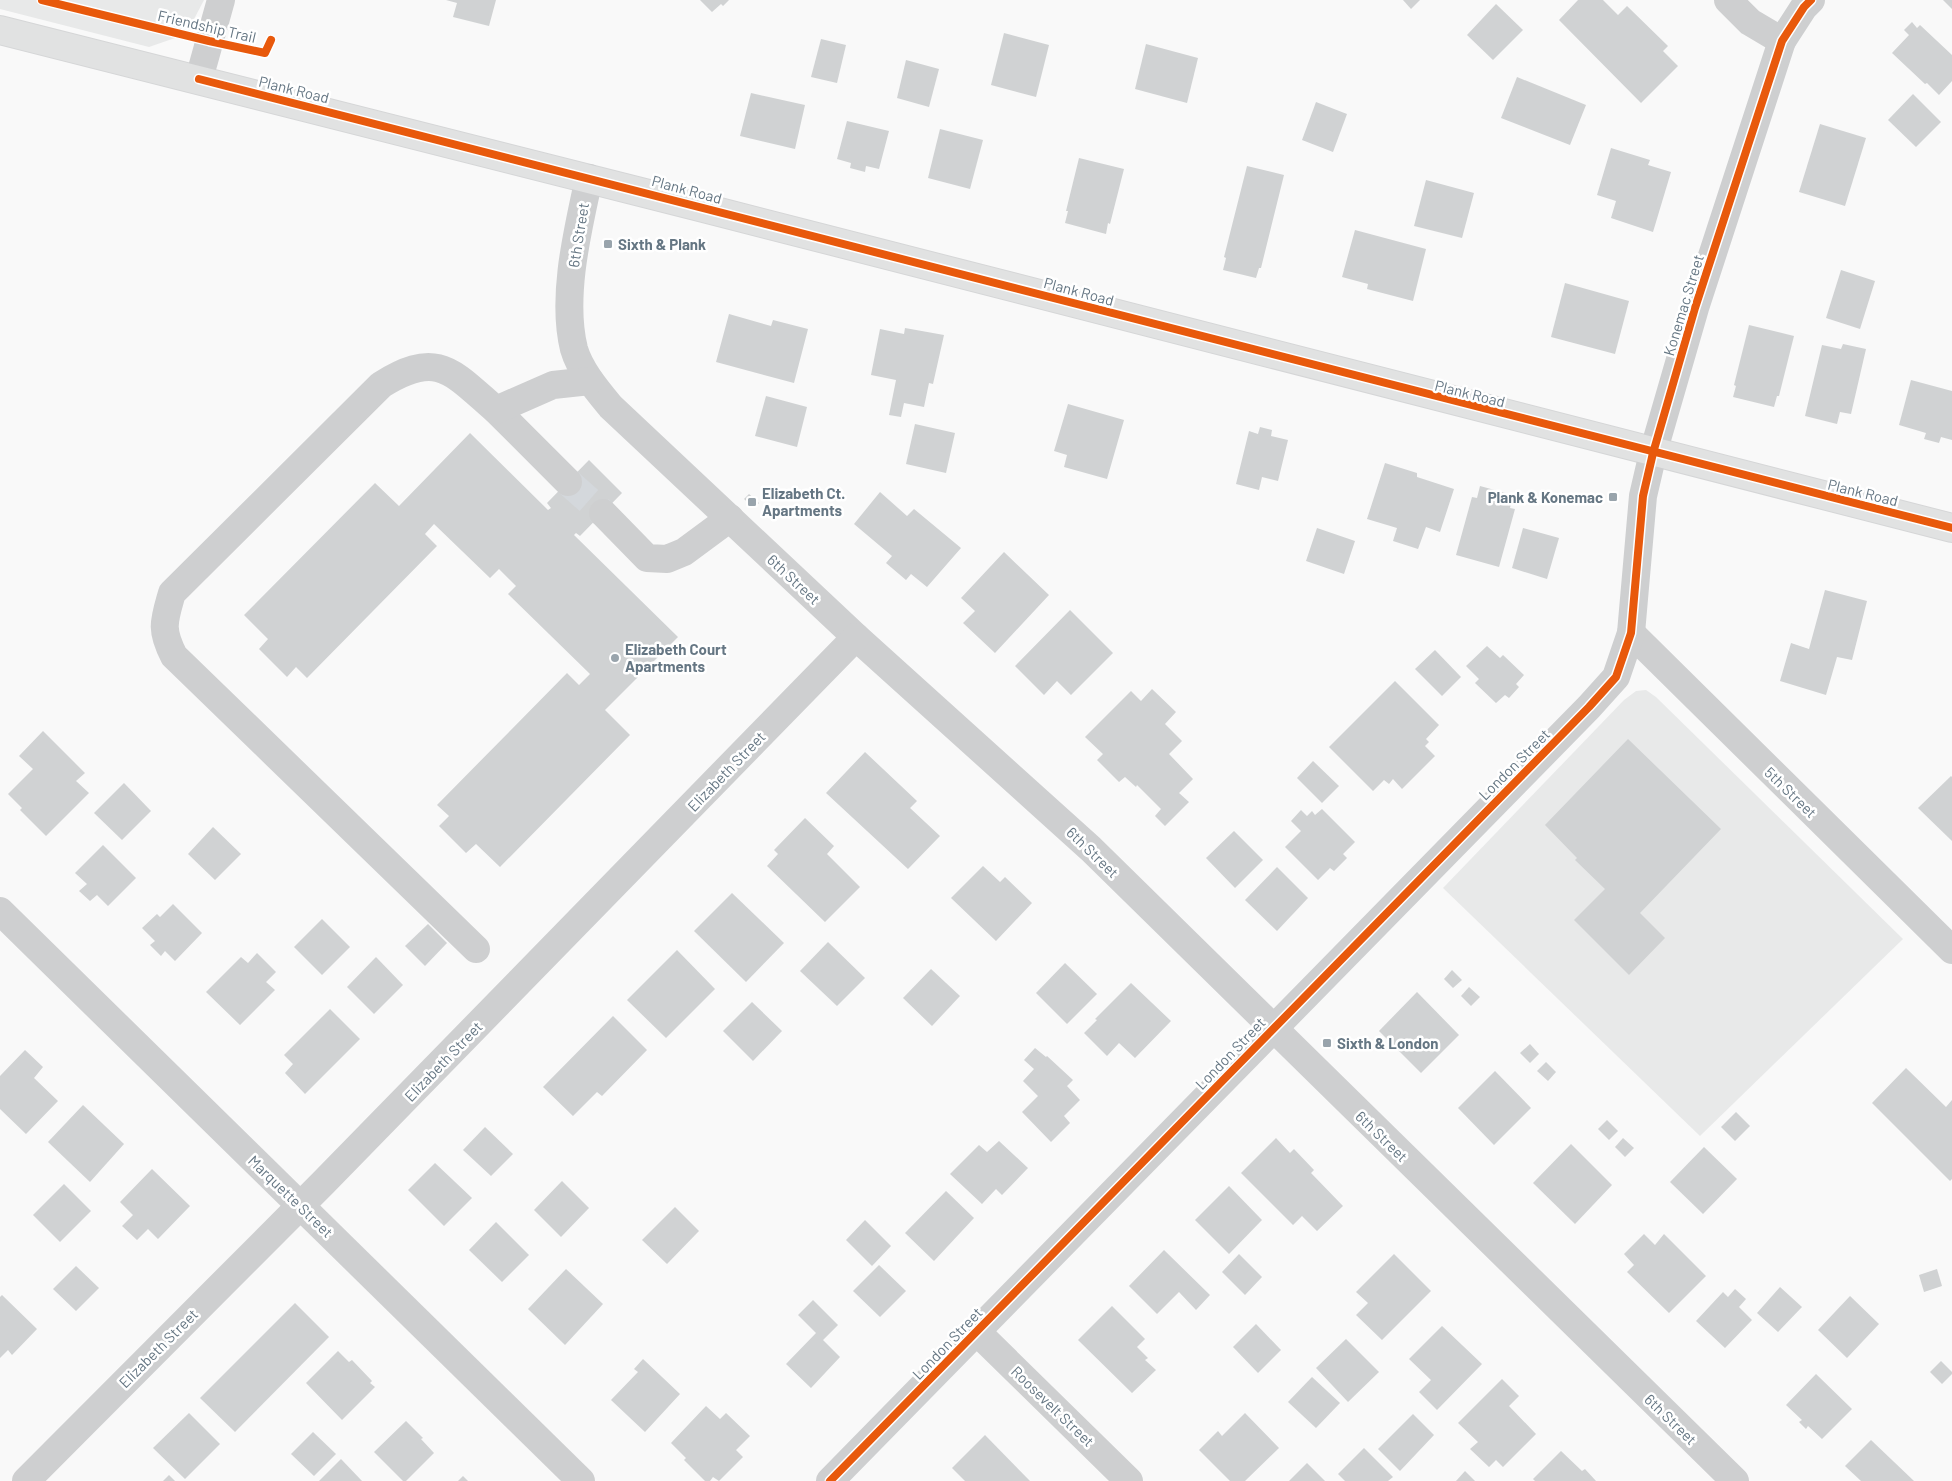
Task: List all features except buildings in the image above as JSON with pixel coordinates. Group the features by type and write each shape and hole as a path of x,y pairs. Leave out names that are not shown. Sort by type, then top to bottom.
{"main road":[{"name":"Plank Road","path":"0,30 589,178 1653,454 1952,528"}],"street":[{"path":"198,79 221,0"},
{"path":"1728,0 1750,22 1782,41"},
{"name":"Konemac Street","path":"1631,633 1643,496 1653,454 1696,308 1782,41 1804,7 1811,0"},
{"name":"6th Street","path":"589,178 577,232 570,287 571,325 575,350 590,381 611,407 856,637 1091,848 1735,1481"},
{"path":"476,948 174,656 165,639 165,618 172,593 381,385 400,373 422,366 442,368 456,376 496,410 568,482"},
{"path":"496,410 553,385 590,381"},
{"path":"602,513 647,558 667,560 684,552 730,518"},
{"name":"5th Street","path":"1631,633 1952,950"},
{"name":"London Street","path":"830,1481 1589,707 1616,677 1631,633"},
{"name":"Elizabeth Street","path":"26,1481 301,1206 856,637"},
{"name":"Marquette Street","path":"0,911 581,1481"},
{"name":"Roosevelt Street","path":"977,1332 1129,1481"}],"shaded area":[{"path":"0,0 204,0 193,21 175,38 149,47 0,9"},
{"path":"1646,690 1656,697 1903,939 1700,1136 1443,888 1624,700 1636,691"}],"tunnel":[{"path":"568,482 603,513"}],"cycle path":[{"name":"Friendship Trail","path":"42,0 265,53 271,40"},
{"path":"830,1481 1589,707 1616,677 1631,633 1643,496 1653,453 1695,308 1782,41 1804,7 1811,0"},
{"path":"199,79 1952,528"}],"place":[{"name":"Sixth & Plank","path":"608,244"},
{"name":"Plank & Konemac","path":"1613,497"},
{"name":"Elizabeth Ct. Apartments","path":"752,502"},
{"name":"Elizabeth Court Apartments","path":"615,658"},
{"name":"Sixth & London","path":"1327,1043"}]}
